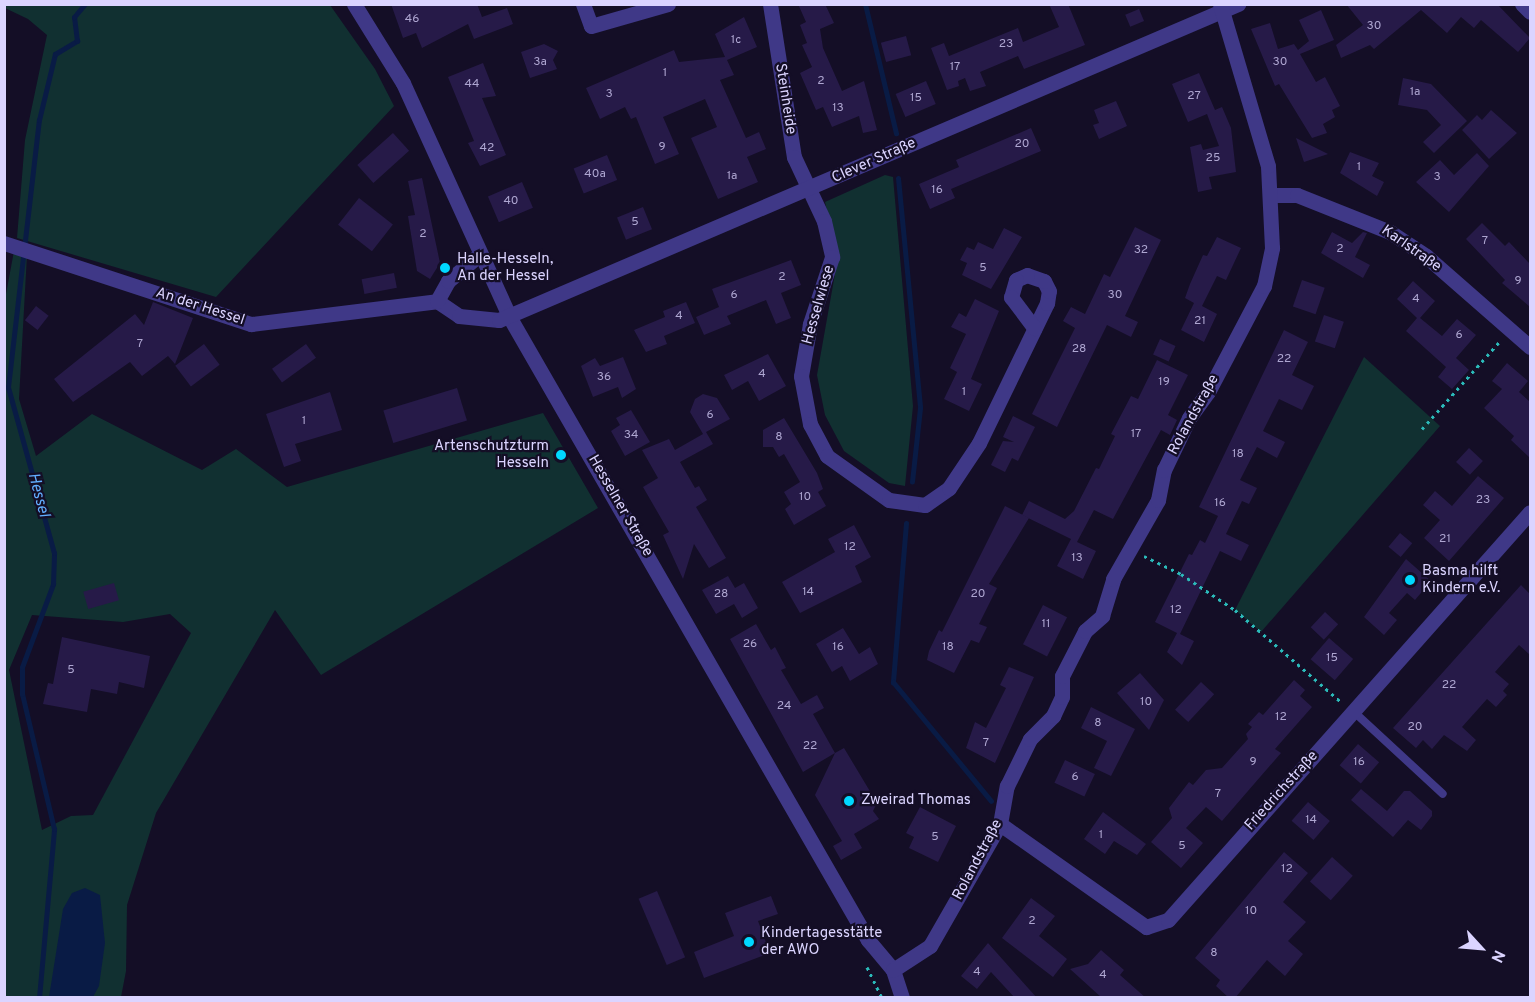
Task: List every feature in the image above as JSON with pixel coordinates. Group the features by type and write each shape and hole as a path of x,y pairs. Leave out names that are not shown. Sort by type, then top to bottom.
{"street":[{"name":"Hesselner Straße","path":"354,4 404,83 479,255 510,318 868,940 893,970 902,998"},
{"path":"583,4 591,26 668,4"},
{"name":"Steinheide","path":"770,4 794,157 807,191"},
{"name":"Clever Straße","path":"510,318 807,191 1221,8 1238,4"},
{"path":"1522,4 1530,12"},
{"name":"Rolandstraße","path":"893,970 930,946 1000,825 1007,786 1030,739 1053,716 1062,697 1062,676 1085,632 1102,616 1113,579 1128,548 1158,500 1164,470 1189,418 1208,392 1264,286 1272,248 1268,166 1221,8"},
{"name":"Hesselwiese","path":"807,191 824,221 832,257 810,324 801,376 810,424 828,456 889,500 925,505 949,488 979,442 1034,328"},
{"name":"Karlstraße","path":"1271,195 1297,195 1390,232 1426,256 1530,347"},
{"name":"An der Hessel","path":"8,244 251,324 437,301"},
{"path":"479,255 448,281 437,301 459,316 487,321 510,318"},
{"name":"Friedrichstraße","path":"1000,825 1146,927 1168,920 1530,512"}],"lane":[{"path":"1353,712 1443,794"}],"path":[{"path":"1422,429 1510,330"},
{"path":"1128,548 1181,574 1235,610 1353,712"},
{"path":"865,963 882,998"}],"green space":[{"path":"4,5 330,5 375,69 394,106 216,297 17,238 25,140 47,35 28,19 5,8"},
{"path":"885,175 893,177 913,406 905,486 889,483 844,451 825,415 817,375 838,257 825,202"},
{"path":"14,251 27,255 19,399 36,456 92,414 202,470 236,449 287,487 543,413 598,508 321,675 275,610 156,813 127,905 126,971 121,997 5,997 4,305","holes":["170,614 191,633 93,815 71,816 42,830 9,670 32,615 123,622"]},
{"path":"1364,357 1440,426 1261,632 1235,610"}],"water":[{"path":"85,888 100,895 105,943 99,986 93,997 49,997 63,909 72,893"}],"building":[{"path":"391,4 477,4 482,17 507,8 513,24 474,39 468,24 422,48 416,33 403,38"},
{"path":"798,4 825,4 834,23 820,29 823,48 842,91 864,81 877,130 863,133 859,116 832,127 823,107 816,110 800,73 812,67 802,45 807,43 800,25 806,22"},
{"path":"1049,4 1068,4 1085,45 1024,69 1018,56 980,72 986,86 970,91 965,78 958,81 959,86 947,90 931,48 944,43 949,56 1018,28 1023,42 1059,27"},
{"path":"1346,4 1497,4 1530,38 1518,52 1481,20 1474,28 1461,17 1447,33 1421,10 1374,49 1370,45 1341,58 1336,45 1363,25"},
{"path":"1139,9 1144,21 1130,27 1125,15"},
{"path":"1321,10 1334,40 1300,54 1316,82 1325,77 1340,106 1332,110 1335,117 1323,124 1327,133 1312,138 1279,84 1275,86 1251,29 1270,23 1278,49 1294,44 1298,50 1309,41 1299,20"},
{"path":"744,17 757,47 727,60 734,75 720,80 746,138 759,132 766,149 747,157 758,182 718,199 691,138 717,127 705,99 663,117 679,154 655,164 636,117 631,119 625,107 600,119 586,88 674,50 679,62 725,57 715,34"},
{"path":"906,36 911,55 886,62 881,43"},
{"path":"544,44 558,51 553,60 557,69 530,78 521,52"},
{"path":"483,63 496,96 482,98 506,155 480,166 468,143 474,141 448,77"},
{"path":"1199,73 1215,110 1222,107 1231,128 1236,172 1209,177 1212,189 1198,192 1190,147 1201,144 1203,150 1219,146 1207,114 1188,122 1172,84"},
{"path":"1403,78 1431,84 1467,121 1434,153 1423,142 1441,125 1427,110 1398,105"},
{"path":"926,81 936,104 905,117 896,94"},
{"path":"1116,101 1127,126 1099,139 1093,125 1099,123 1094,110"},
{"path":"1491,110 1517,133 1489,159 1462,130 1477,115 1482,120"},
{"path":"1031,128 1041,151 951,189 955,198 930,209 919,184 959,167 956,160"},
{"path":"393,133 409,151 373,183 357,165"},
{"path":"1296,138 1328,154 1304,162"},
{"path":"1350,152 1379,163 1372,176 1384,182 1377,196 1340,173"},
{"path":"1477,153 1489,166 1449,212 1416,182 1440,160 1454,175"},
{"path":"607,155 617,180 584,194 574,168"},
{"path":"422,178 440,263 430,279 417,271 408,216 415,215 408,181"},
{"path":"522,182 533,208 499,222 488,196"},
{"path":"359,198 393,224 372,251 338,225"},
{"path":"643,207 652,229 626,240 617,217"},
{"path":"1482,223 1505,246 1509,242 1530,264 1530,307 1502,283 1505,280 1466,239"},
{"path":"1135,227 1161,240 1125,316 1138,322 1131,337 1107,325 1057,427 1032,414 1075,328 1063,321 1071,307 1085,314 1104,274 1110,277"},
{"path":"1004,228 1022,237 991,289 962,275 967,263 960,260 967,247 974,250 978,242 993,249"},
{"path":"1332,232 1352,243 1363,232 1367,233 1355,257 1370,265 1363,278 1321,253"},
{"path":"1217,237 1241,248 1226,280 1217,276 1202,306 1217,314 1204,342 1181,330 1194,303 1185,298 1190,284 1203,255 1207,256"},
{"path":"791,260 801,285 781,293 791,318 776,324 766,300 727,316 731,324 704,335 696,317 719,307 712,289"},
{"path":"394,273 397,288 364,294 362,279"},
{"path":"1302,280 1325,288 1316,314 1293,306"},
{"path":"1413,281 1435,301 1420,318 1442,336 1457,319 1476,335 1456,358 1469,370 1452,389 1438,377 1446,367 1406,331 1417,318 1397,299"},
{"path":"975,299 999,311 971,379 982,384 969,411 944,399 957,372 950,368 966,334 951,327 959,313 966,317"},
{"path":"153,302 193,318 175,364 168,356 142,376 130,362 73,402 54,379 135,314 144,325"},
{"path":"686,302 695,323 664,336 667,344 646,352 634,330 665,317 663,311"},
{"path":"36,306 49,316 38,330 25,320"},
{"path":"1324,315 1344,322 1335,348 1315,341"},
{"path":"1284,330 1308,342 1292,375 1314,386 1302,410 1279,399 1263,431 1285,442 1277,458 1257,447 1240,480 1257,488 1249,504 1242,501 1226,534 1249,545 1241,561 1220,551 1180,634 1194,641 1182,665 1167,652 1177,633 1155,622 1189,554 1192,555 1200,540 1205,543 1218,516 1199,507"},
{"path":"1160,339 1176,346 1169,361 1153,355"},
{"path":"204,344 220,365 191,386 175,366"},
{"path":"306,344 316,358 282,382 272,369"},
{"path":"768,354 786,386 759,401 748,381 732,390 724,375"},
{"path":"623,357 636,389 622,398 618,387 593,397 581,366 595,358 600,366"},
{"path":"1157,360 1188,375 1168,415 1177,420 1170,435 1161,430 1113,519 1094,510 1077,542 1096,551 1083,579 1057,566 1071,539 1022,515 1029,501 1065,519 1074,511 1096,468 1099,469 1115,436 1111,434 1131,396 1138,399"},
{"path":"1507,363 1528,381 1519,392 1530,402 1530,458 1511,440 1514,436 1484,408 1502,389 1492,381"},
{"path":"457,388 467,421 393,443 383,411"},
{"path":"330,392 342,430 295,444 301,461 284,467 266,414"},
{"path":"703,394 717,398 730,419 706,432 713,444 680,462 695,488 699,486 707,500 696,507 726,558 709,568 694,544 683,579 663,535 669,532 643,487 658,478 642,450 669,439 675,450 703,434 690,412 695,399"},
{"path":"631,410 650,442 625,456 611,431 620,425 616,418"},
{"path":"1013,416 1035,427 1018,461 1012,458 1005,472 991,465 1003,441 1014,442 1003,437"},
{"path":"784,418 817,473 823,489 818,492 826,506 794,525 785,509 791,504 784,492 800,482 784,454 779,457 773,447 763,447 763,430"},
{"path":"1469,448 1483,461 1470,475 1456,462"},
{"path":"1478,476 1504,498 1449,561 1424,538 1440,520 1423,505 1435,491 1452,506"},
{"path":"1005,506 1029,518 989,584 997,588 979,624 987,627 979,643 971,640 954,673 927,660 929,651 939,630 942,632"},
{"path":"854,525 871,557 855,566 862,582 800,613 782,582 835,552 828,539"},
{"path":"1400,533 1412,543 1401,557 1388,547"},
{"path":"1406,559 1431,581 1415,600 1407,593 1389,613 1397,620 1384,635 1364,617"},
{"path":"728,576 735,588 744,583 758,608 742,618 734,604 716,614 702,590"},
{"path":"114,583 119,600 88,609 83,592"},
{"path":"1521,585 1530,594 1530,655 1519,645 1495,672 1509,684 1503,691 1507,695 1496,707 1487,699 1462,727 1476,740 1467,751 1444,735 1432,749 1423,740 1416,748 1393,728"},
{"path":"1043,605 1067,617 1047,656 1023,644"},
{"path":"1325,612 1338,624 1324,640 1311,627"},
{"path":"756,624 771,650 775,647 786,668 781,670 801,704 817,695 824,708 813,714 835,753 803,772 730,639"},
{"path":"843,628 859,654 870,647 878,664 850,681 842,666 832,672 816,644"},
{"path":"62,637 150,656 144,688 119,682 117,694 91,689 87,712 43,704 48,683 53,684"},
{"path":"1329,638 1353,659 1335,680 1311,659"},
{"path":"1009,667 1034,677 995,763 966,748 975,722 986,728 1006,688 1000,685"},
{"path":"1140,673 1164,700 1149,730 1117,693"},
{"path":"1294,680 1305,690 1300,696 1312,707 1275,749 1281,753 1222,821 1206,807 1186,828 1203,843 1181,868 1151,842 1172,818 1169,808 1189,782 1193,785 1206,770 1222,768 1248,739 1246,734 1252,727 1248,724 1259,712 1263,715"},
{"path":"1201,682 1214,694 1188,722 1175,710"},
{"path":"1091,707 1135,729 1111,776 1094,768 1107,741 1081,728"},
{"path":"1358,744 1379,762 1361,784 1340,765"},
{"path":"844,748 877,803 873,811 879,819 854,834 862,848 841,860 833,846 842,841 815,795 835,753"},
{"path":"1065,760 1095,774 1084,797 1054,783"},
{"path":"1361,789 1387,811 1404,791 1410,791 1432,811 1432,816 1421,830 1408,820 1393,837 1351,800"},
{"path":"1308,802 1330,821 1313,840 1292,821"},
{"path":"920,807 956,826 938,862 909,848 914,837 906,833"},
{"path":"1103,812 1146,844 1137,855 1114,841 1105,854 1084,839"},
{"path":"1284,852 1308,873 1283,902 1306,922 1288,941 1303,954 1285,976 1267,960 1235,998 1229,998 1216,986 1220,980 1195,958"},
{"path":"1332,857 1353,876 1331,900 1310,882"},
{"path":"657,891 685,957 667,965 639,899"},
{"path":"771,896 778,914 758,921 770,953 704,978 694,952 734,936 725,913"},
{"path":"1031,898 1055,916 1039,936 1067,959 1053,977 1002,938"},
{"path":"988,943 1037,998 1015,998 991,972 977,989 961,976"},
{"path":"1101,950 1124,970 1120,975 1146,998 1102,998 1070,969 1088,964"}],"waterway":[{"name":"Hessel","path":"39,998 54,829 22,694 22,667 53,584 54,553 8,387 39,120 55,54 77,41 74,17 85,4"},
{"path":"865,4 896,133"},
{"path":"898,178 920,408 912,482"},
{"path":"906,523 893,682 991,801"}],"place":[{"name":"Halle-Hesseln, An der Hessel","path":"445,268"},
{"name":"Artenschutzturm Hesseln","path":"561,455"},
{"name":"Basma hilft Kindern e.V.","path":"1410,580"},
{"name":"Zweirad Thomas","path":"849,801"},
{"name":"Kindertagesstätte der AWO","path":"749,942"}]}
